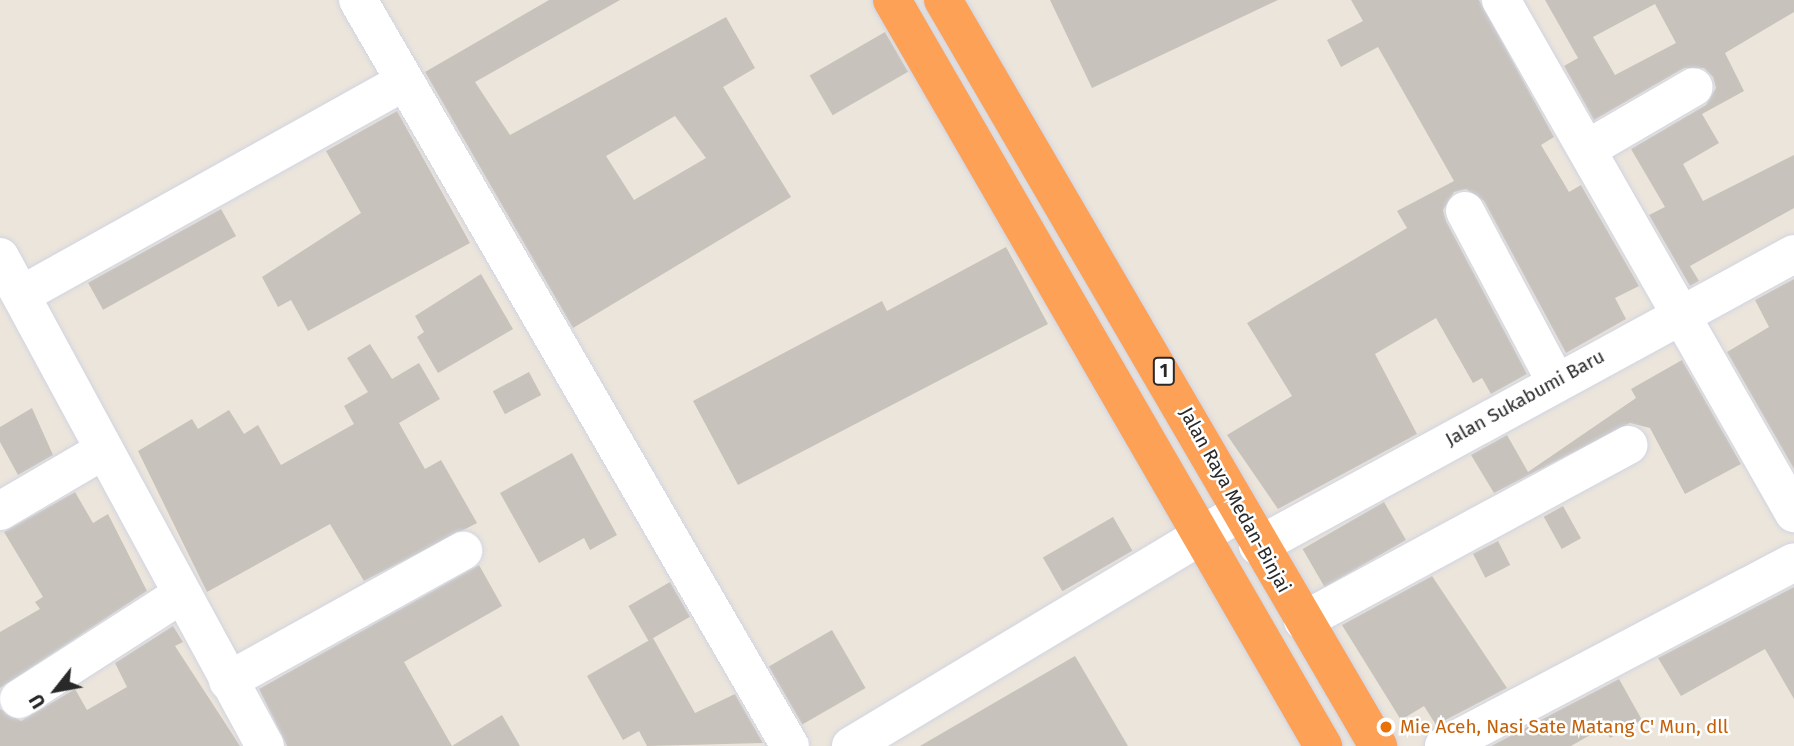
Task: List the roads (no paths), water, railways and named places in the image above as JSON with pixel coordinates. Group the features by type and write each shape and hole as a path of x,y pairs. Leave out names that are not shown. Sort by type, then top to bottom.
{"highway":[{"path":"892,0 1323,746"},
{"name":"Jalan Raya Medan-Binjai","path":"943,0 1153,352 1239,513 1378,746"}],"street":[{"path":"358,0 402,83 790,746"},
{"path":"1501,0 1685,313 1781,458 1794,513"},
{"path":"21,295 402,83"},
{"path":"1589,148 1694,87"},
{"path":"1465,211 1555,380"},
{"name":"Jalan Sukabumi Baru","path":"1258,546 1555,380 1794,254"},
{"path":"0,257 264,746"},
{"path":"1303,621 1629,445"},
{"path":"0,511 104,450"},
{"path":"851,746 1239,513"},
{"path":"228,681 463,551"},
{"path":"1444,746 1794,562"},
{"path":"19,699 182,594"}],"place":[{"name":"Mie Aceh, Nasi Sate Matang C' Mun, dll","path":"1386,727"}]}
